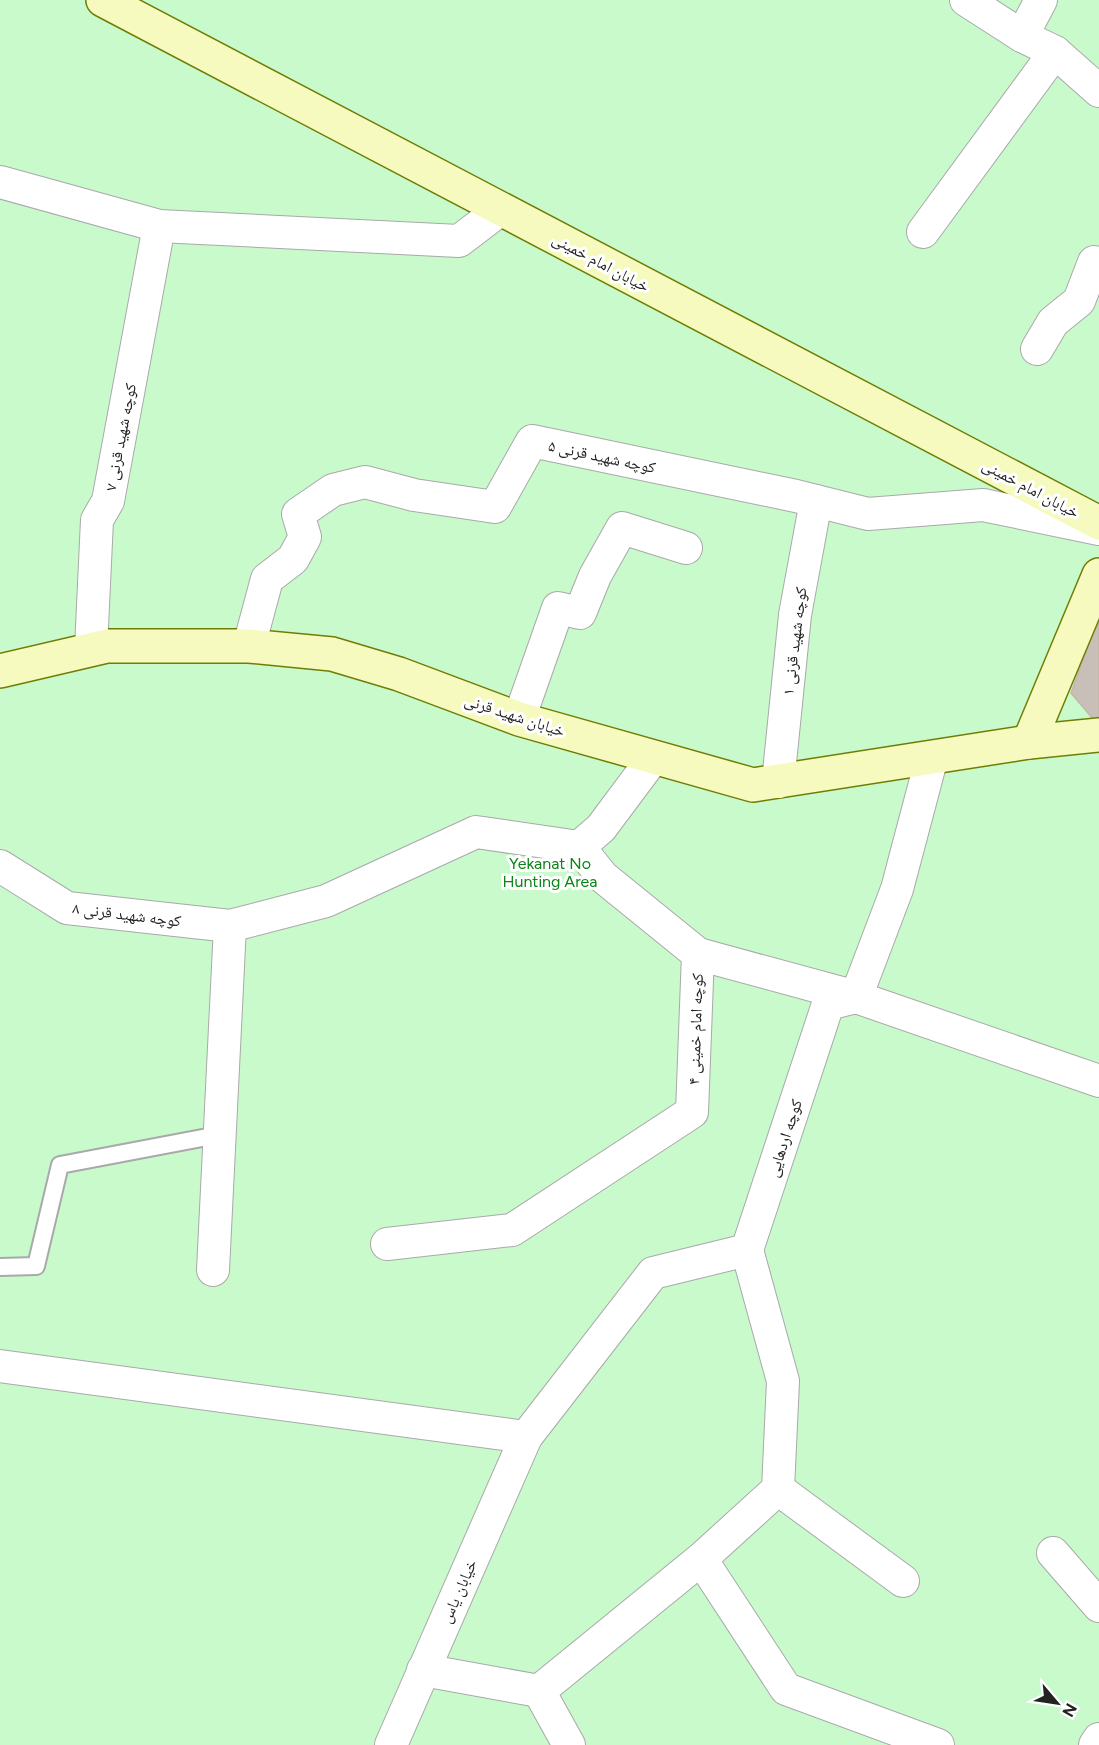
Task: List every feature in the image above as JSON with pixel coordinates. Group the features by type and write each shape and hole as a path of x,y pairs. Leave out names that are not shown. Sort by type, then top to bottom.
{"main road":[{"name":"خیابان امام خمینی","path":"103,0 1099,524"},
{"path":"1029,742 1099,575"},
{"name":"خیابان شهید قرنی","path":"0,671 92,648 249,646 332,654 399,675 519,719 753,785 1029,742 1099,735"}],"street":[{"path":"966,0 1023,36 1056,52 1099,91"},
{"path":"1023,36 1041,0"},
{"path":"923,232 1056,52"},
{"path":"0,183 159,226 459,242 501,209"},
{"name":"کوچه شهید قرنی ۷","path":"92,648 97,520 108,501 159,226"},
{"path":"1037,349 1053,322 1079,301 1094,262 1099,265"},
{"name":"کوچه شهید قرنی ۵","path":"249,646 267,579 293,559 304,537 298,514 333,490 365,482 414,495 495,507 532,441 868,514 983,505 1099,529"},
{"name":"کوچه شهید قرنی ۱","path":"778,782 795,615 816,501"},
{"path":"519,719 558,608 580,613 595,576 622,528 686,548"},
{"path":"579,847 601,828 654,757"},
{"path":"856,997 897,889 932,757"},
{"path":"213,1270 230,926 326,901 476,832 579,847 603,877 698,954"},
{"name":"کوچه شهید قرنی ۸","path":"0,866 66,908 230,926"},
{"name":"کوچه امام خمینی ۴","path":"387,1244 512,1230 692,1112 698,954 856,997 1099,1081"},
{"name":"کوچه اردهایی","path":"747,1250 828,1004 856,997"},
{"path":"0,1366 526,1437 653,1273 747,1250 783,1381 778,1489 701,1559 539,1691 423,1670"},
{"name":"خیابان یاس","path":"391,1745 526,1437"},
{"path":"778,1489 903,1581"},
{"path":"1053,1553 1099,1606"},
{"path":"701,1559 786,1689 938,1745"},
{"path":"539,1691 569,1745"},
{"path":"1095,1745 1099,1739"}],"lane":[{"path":"0,1267 36,1266 60,1165 218,1135"}],"green space":[{"name":"Yekanat No Hunting Area","path":"0,0 1099,0 1099,1745 0,1745"}],"building":[{"path":"1099,615 1099,717 1093,719 1071,693"}]}
